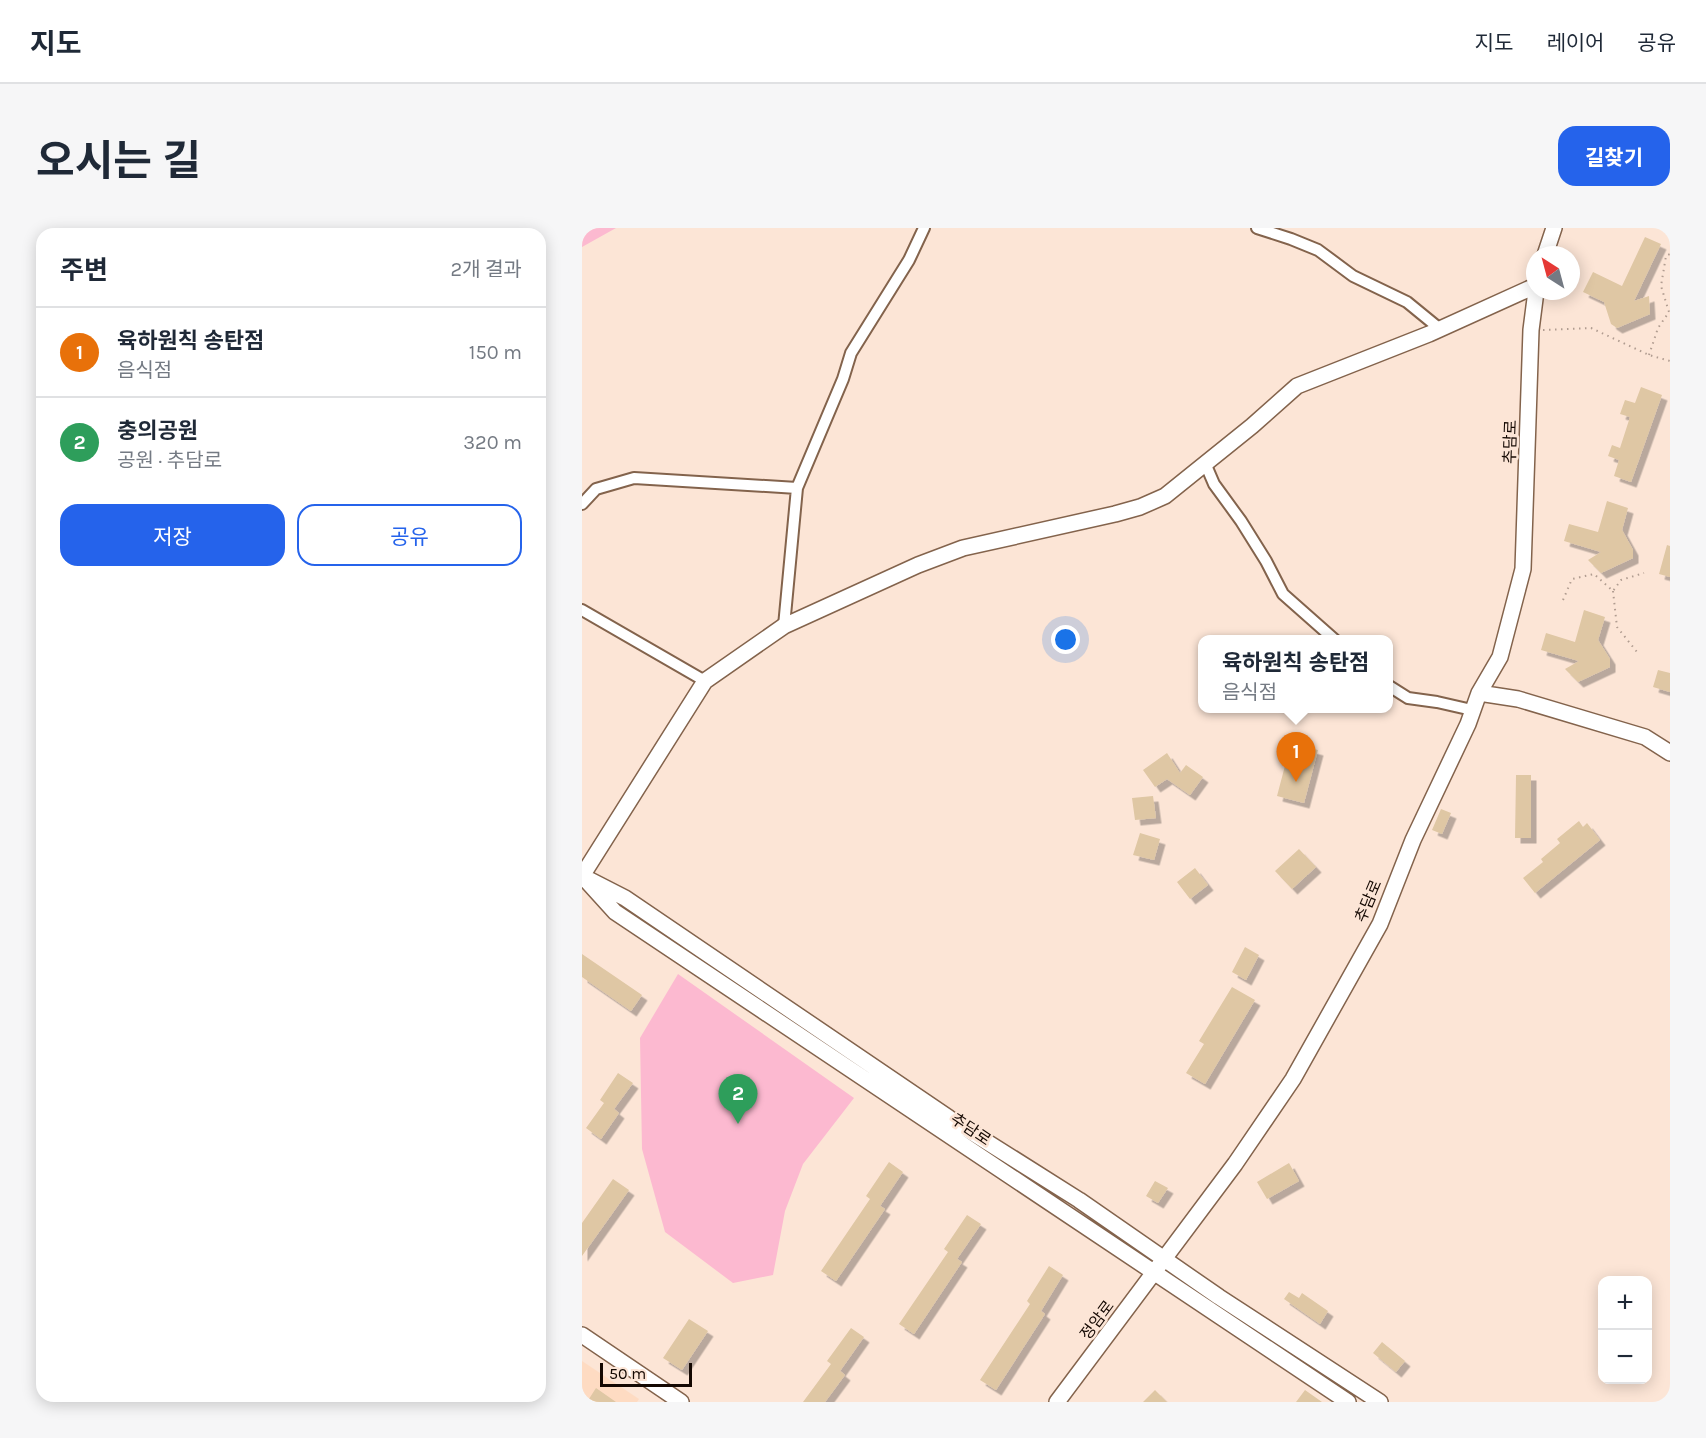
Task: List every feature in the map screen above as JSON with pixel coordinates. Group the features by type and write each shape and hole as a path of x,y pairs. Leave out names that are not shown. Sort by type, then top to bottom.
{"street":[{"path":"784,627 797,488 843,379 851,353 909,260 924,228"},
{"path":"1257,228 1318,250 1353,276 1407,302 1440,329"},
{"path":"1548,246 1554,228"},
{"path":"582,876 705,681 784,627 918,565 963,549 1115,514 1140,507 1165,496 1252,426 1297,386 1440,329 1526,290"},
{"name":"추담로","path":"1165,1260 1235,1164 1293,1078 1380,924 1413,840 1468,724 1479,693 1500,657 1523,568 1535,300"},
{"path":"1205,463 1214,484 1241,520 1283,594 1330,635"},
{"path":"582,504 596,489 634,478 797,488"},
{"path":"582,610 705,681"},
{"path":"1393,689 1408,698 1472,710"},
{"path":"1479,693 1518,699 1645,737 1670,753"},
{"name":"추담로","path":"582,876 625,898 930,1106 1079,1200 1165,1260 1380,1402"},
{"name":"추담로","path":"582,876 615,912 1348,1402"},
{"name":"정암로","path":"1057,1402 1165,1260"},
{"path":"582,1335 681,1402"}],"path":[{"path":"1650,355 1658,328 1669,312 1661,286 1666,256 1670,254"},
{"path":"1532,330 1591,328 1650,355 1670,361"},
{"path":"1613,591 1621,580 1644,573"},
{"path":"1563,600 1572,579 1594,574 1613,591 1617,627 1637,652"}],"shaded area":[{"path":"582,228 616,228 582,247"},
{"path":"678,974 854,1098 803,1164 785,1211 773,1275 733,1283 665,1232 642,1149 640,1038"},
{"path":"582,1361 639,1399 637,1402 582,1402"}],"building":[{"path":"1645,237 1661,244 1634,301 1649,296 1650,314 1617,328 1611,324 1604,302 1583,292 1593,272 1622,286"},
{"path":"1641,387 1662,395 1631,482 1614,476 1619,460 1608,456 1612,445 1620,448 1630,417 1620,414 1625,400 1635,403"},
{"path":"1607,501 1628,508 1622,530 1633,550 1633,558 1601,573 1588,560 1601,552 1564,541 1569,524 1598,532"},
{"path":"1667,545 1670,546 1670,577 1659,574"},
{"path":"1584,610 1605,617 1598,640 1610,659 1610,667 1578,682 1565,669 1579,661 1541,650 1546,633 1575,642"},
{"path":"1658,670 1670,673 1670,692 1653,687"},
{"path":"1291,743 1318,750 1304,803 1277,796"},
{"path":"1167,753 1180,773 1186,765 1203,777 1190,795 1167,779 1155,787 1143,770"},
{"path":"1516,775 1531,775 1531,838 1515,838"},
{"path":"1153,796 1156,818 1135,820 1132,798"},
{"path":"1441,809 1451,813 1442,834 1432,830"},
{"path":"1579,821 1583,827 1587,823 1600,840 1535,893 1523,878 1543,862 1541,859 1560,843 1557,839"},
{"path":"1140,833 1160,839 1154,860 1133,855"},
{"path":"1299,849 1316,867 1292,889 1275,871"},
{"path":"1195,868 1208,885 1190,899 1177,882"},
{"path":"1245,947 1259,955 1246,980 1232,972"},
{"path":"582,954 642,995 631,1011 582,977"},
{"path":"1232,987 1255,1000 1205,1084 1186,1073 1204,1044 1199,1041"},
{"path":"618,1073 633,1083 614,1109 619,1113 601,1139 586,1128 604,1103 600,1100"},
{"path":"889,1162 903,1172 880,1206 885,1209 836,1281 821,1271 870,1199 866,1196"},
{"path":"1289,1163 1299,1181 1267,1199 1257,1182"},
{"path":"613,1179 629,1190 582,1256 582,1223"},
{"path":"1155,1181 1168,1188 1158,1203 1146,1196"},
{"path":"967,1215 981,1224 957,1259 962,1262 914,1334 899,1324 948,1252 944,1249"},
{"path":"1049,1266 1063,1275 1041,1311 1045,1314 996,1390 980,1380 1030,1304 1027,1301"},
{"path":"1289,1292 1299,1298 1302,1293 1328,1311 1320,1324 1284,1299"},
{"path":"689,1319 708,1331 682,1370 663,1358"},
{"path":"851,1328 864,1337 840,1371 845,1375 825,1402 803,1402 831,1364 827,1361"},
{"path":"1382,1342 1405,1361 1396,1372 1373,1353"},
{"path":"596,1388 616,1402 587,1402"},
{"path":"1155,1390 1167,1402 1143,1402"},
{"path":"1305,1390 1322,1402 1296,1402"}],"place":[{"name":"육하원칙 송탄점","path":"1296,782"},
{"name":"충의공원","path":"738,1124"}]}
